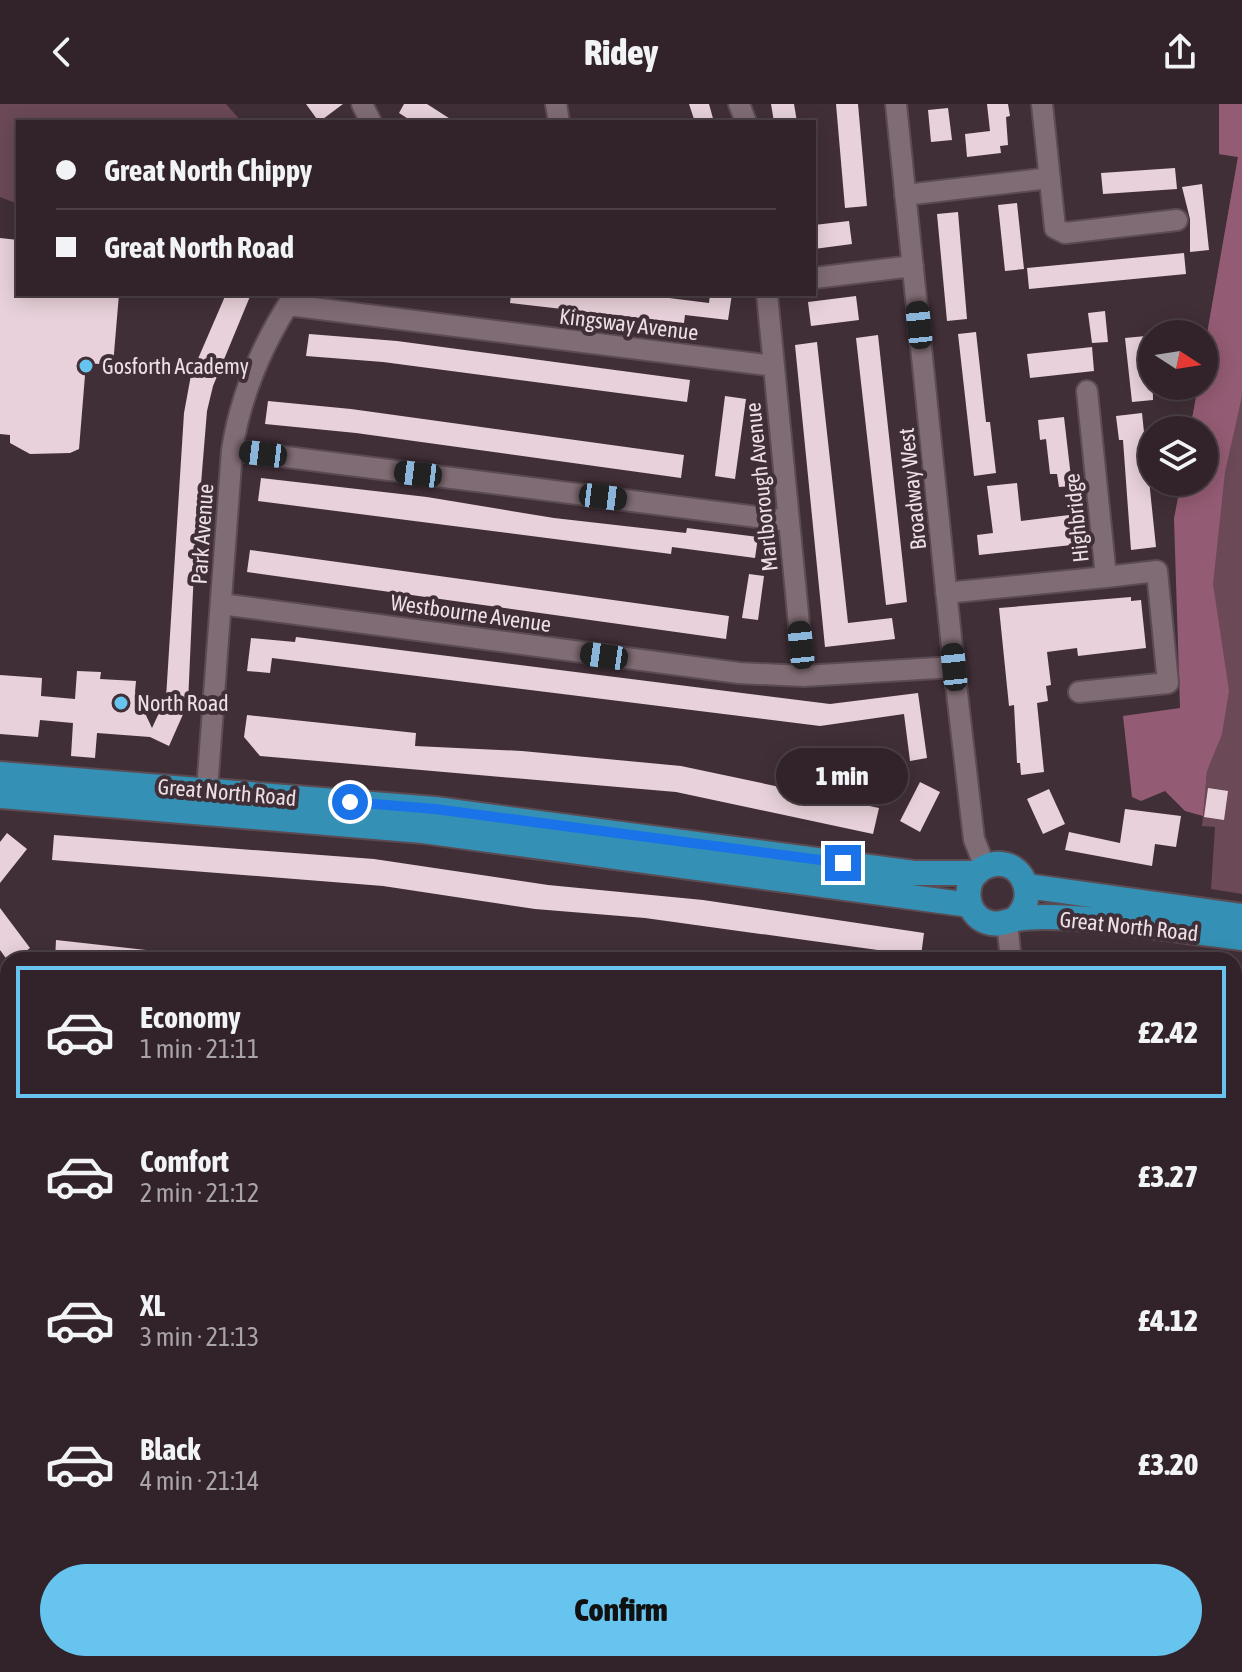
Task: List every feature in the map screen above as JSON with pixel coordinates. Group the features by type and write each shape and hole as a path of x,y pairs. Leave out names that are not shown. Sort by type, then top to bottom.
{"main road":[{"name":"Great North Road","path":"0,774 435,809 914,873 981,870 1006,865 1015,869 1027,886 1242,916"},
{"name":"Great North Road","path":"0,796 423,831 970,905 981,919 1071,918 1242,938"},
{"path":"970,905 969,888 981,870"},
{"path":"1011,921 1026,905 1027,886"}],"street":[{"name":"Broadway West","path":"896,104 954,667 974,839 981,870"},
{"path":"1042,104 1055,228 1059,231 1177,220"},
{"path":"905,195 1050,178"},
{"path":"816,278 913,266"},
{"name":"Marlborough Avenue","path":"767,296 804,676"},
{"name":"Kingsway Avenue","path":"291,300 774,366"},
{"name":"Park Avenue","path":"207,790 232,450 238,412 252,373 291,300"},
{"name":"Highbridge","path":"946,593 1106,577 1087,391"},
{"path":"232,450 789,521"},
{"path":"1079,692 1168,683 1157,571 1106,577"},
{"name":"Westbourne Avenue","path":"221,604 697,669 804,676 954,667"},
{"path":"1011,921 1011,952"}],"shaded area":[{"path":"0,104 226,104 240,120 16,120 16,203 0,197"},
{"path":"1219,104 1242,104 1242,894 1211,889 1215,827 1202,826 1207,772 1174,519 1178,496 1218,496 1218,416 1193,416 1195,400 1218,400 1218,320 1209,320 1238,157 1219,154"},
{"path":"1219,104 1242,104 1242,396 1225,472 1213,584 1229,691 1222,734 1207,771 1203,816 1185,811 1165,791 1141,801 1132,797 1123,716 1180,708 1174,519 1178,496 1218,496 1218,416 1193,416 1195,400 1218,400 1218,320 1209,320 1238,157 1219,154"}],"building":[{"path":"306,104 343,104 322,120 318,120"},
{"path":"404,104 427,104 452,120 410,120 399,113"},
{"path":"689,104 709,104 713,120 694,120"},
{"path":"771,104 794,104 797,120 774,120"},
{"path":"836,104 858,104 867,206 845,208"},
{"path":"987,104 1008,104 1008,145 1000,146 1001,153 967,157 965,134 990,131"},
{"path":"948,108 952,140 931,142 928,110"},
{"path":"1175,168 1177,189 1103,194 1101,173"},
{"path":"1202,184 1209,250 1190,252 1190,219 1182,187"},
{"path":"1017,203 1024,269 1005,271 998,205"},
{"path":"958,212 967,319 947,321 937,214"},
{"path":"849,221 852,244 816,249 816,225"},
{"path":"0,238 16,240 16,296 119,296 113,365 86,363 79,449 70,453 30,454 10,443 10,435 0,434"},
{"path":"1184,253 1186,274 1029,289 1027,268"},
{"path":"225,296 250,296 213,386 207,411 194,569 188,703 169,746 150,737 97,733 95,758 71,756 73,723 40,720 38,737 0,734 0,675 42,678 41,696 75,699 77,671 101,672 100,679 136,681 135,692 152,728 166,698 184,413 191,375"},
{"path":"511,296 653,296 709,303 710,296 732,296 728,320 685,315 684,323 510,303"},
{"path":"856,296 859,320 811,326 808,302"},
{"path":"1105,311 1108,342 1092,343 1088,313"},
{"path":"976,332 986,422 990,422 996,473 974,476 958,334"},
{"path":"309,334 397,341 690,380 687,402 383,362 306,356"},
{"path":"878,335 907,602 886,605 856,338"},
{"path":"1138,337 1138,400 1153,400 1132,402 1125,338"},
{"path":"817,342 848,623 892,618 895,639 825,647 795,345"},
{"path":"1092,347 1094,371 1030,378 1027,354"},
{"path":"725,396 746,399 735,479 715,476"},
{"path":"268,401 351,409 684,455 681,478 356,433 265,424"},
{"path":"1142,413 1142,416 1138,416 1138,496 1151,496 1156,547 1131,550 1123,440 1119,440 1116,416"},
{"path":"1064,417 1072,486 1059,487 1057,474 1050,474 1046,439 1040,440 1038,420"},
{"path":"261,478 427,497 554,518 686,533 687,528 758,537 755,558 672,547 671,554 258,501"},
{"path":"1017,483 1021,521 1077,514 1081,544 979,555 977,535 993,533 987,486"},
{"path":"250,550 729,616 726,639 247,572"},
{"path":"749,574 764,576 758,620 742,618"},
{"path":"1131,597 1131,601 1141,600 1146,648 1078,656 1077,648 1047,652 1051,685 1046,686 1048,701 1037,703 1044,772 1021,775 1020,763 1017,763 1014,705 1009,706 999,608"},
{"path":"296,637 830,704 918,693 927,758 910,761 904,714 820,726 272,658 270,673 247,671 251,638 295,642"},
{"path":"247,715 416,733 415,746 522,751 681,766 879,808 873,834 676,792 260,756 244,737"},
{"path":"920,782 940,792 920,832 900,821"},
{"path":"1208,788 1228,791 1224,820 1204,817"},
{"path":"1049,789 1065,824 1043,834 1027,799"},
{"path":"1125,809 1181,816 1176,847 1155,844 1152,866 1065,850 1069,832 1120,843"},
{"path":"7,833 27,849 0,883 0,842"},
{"path":"54,835 374,859 548,885 703,900 924,933 922,952 892,952 645,918 535,909 383,886 52,860"},
{"path":"0,908 30,948 25,952 0,950"},
{"path":"56,940 146,950 146,952 55,952"}],"place":[{"name":"Gosforth Academy","path":"86,366"},
{"name":"North Road","path":"121,703"}],"route":[{"path":"350,802 435,809 843,863"}]}
